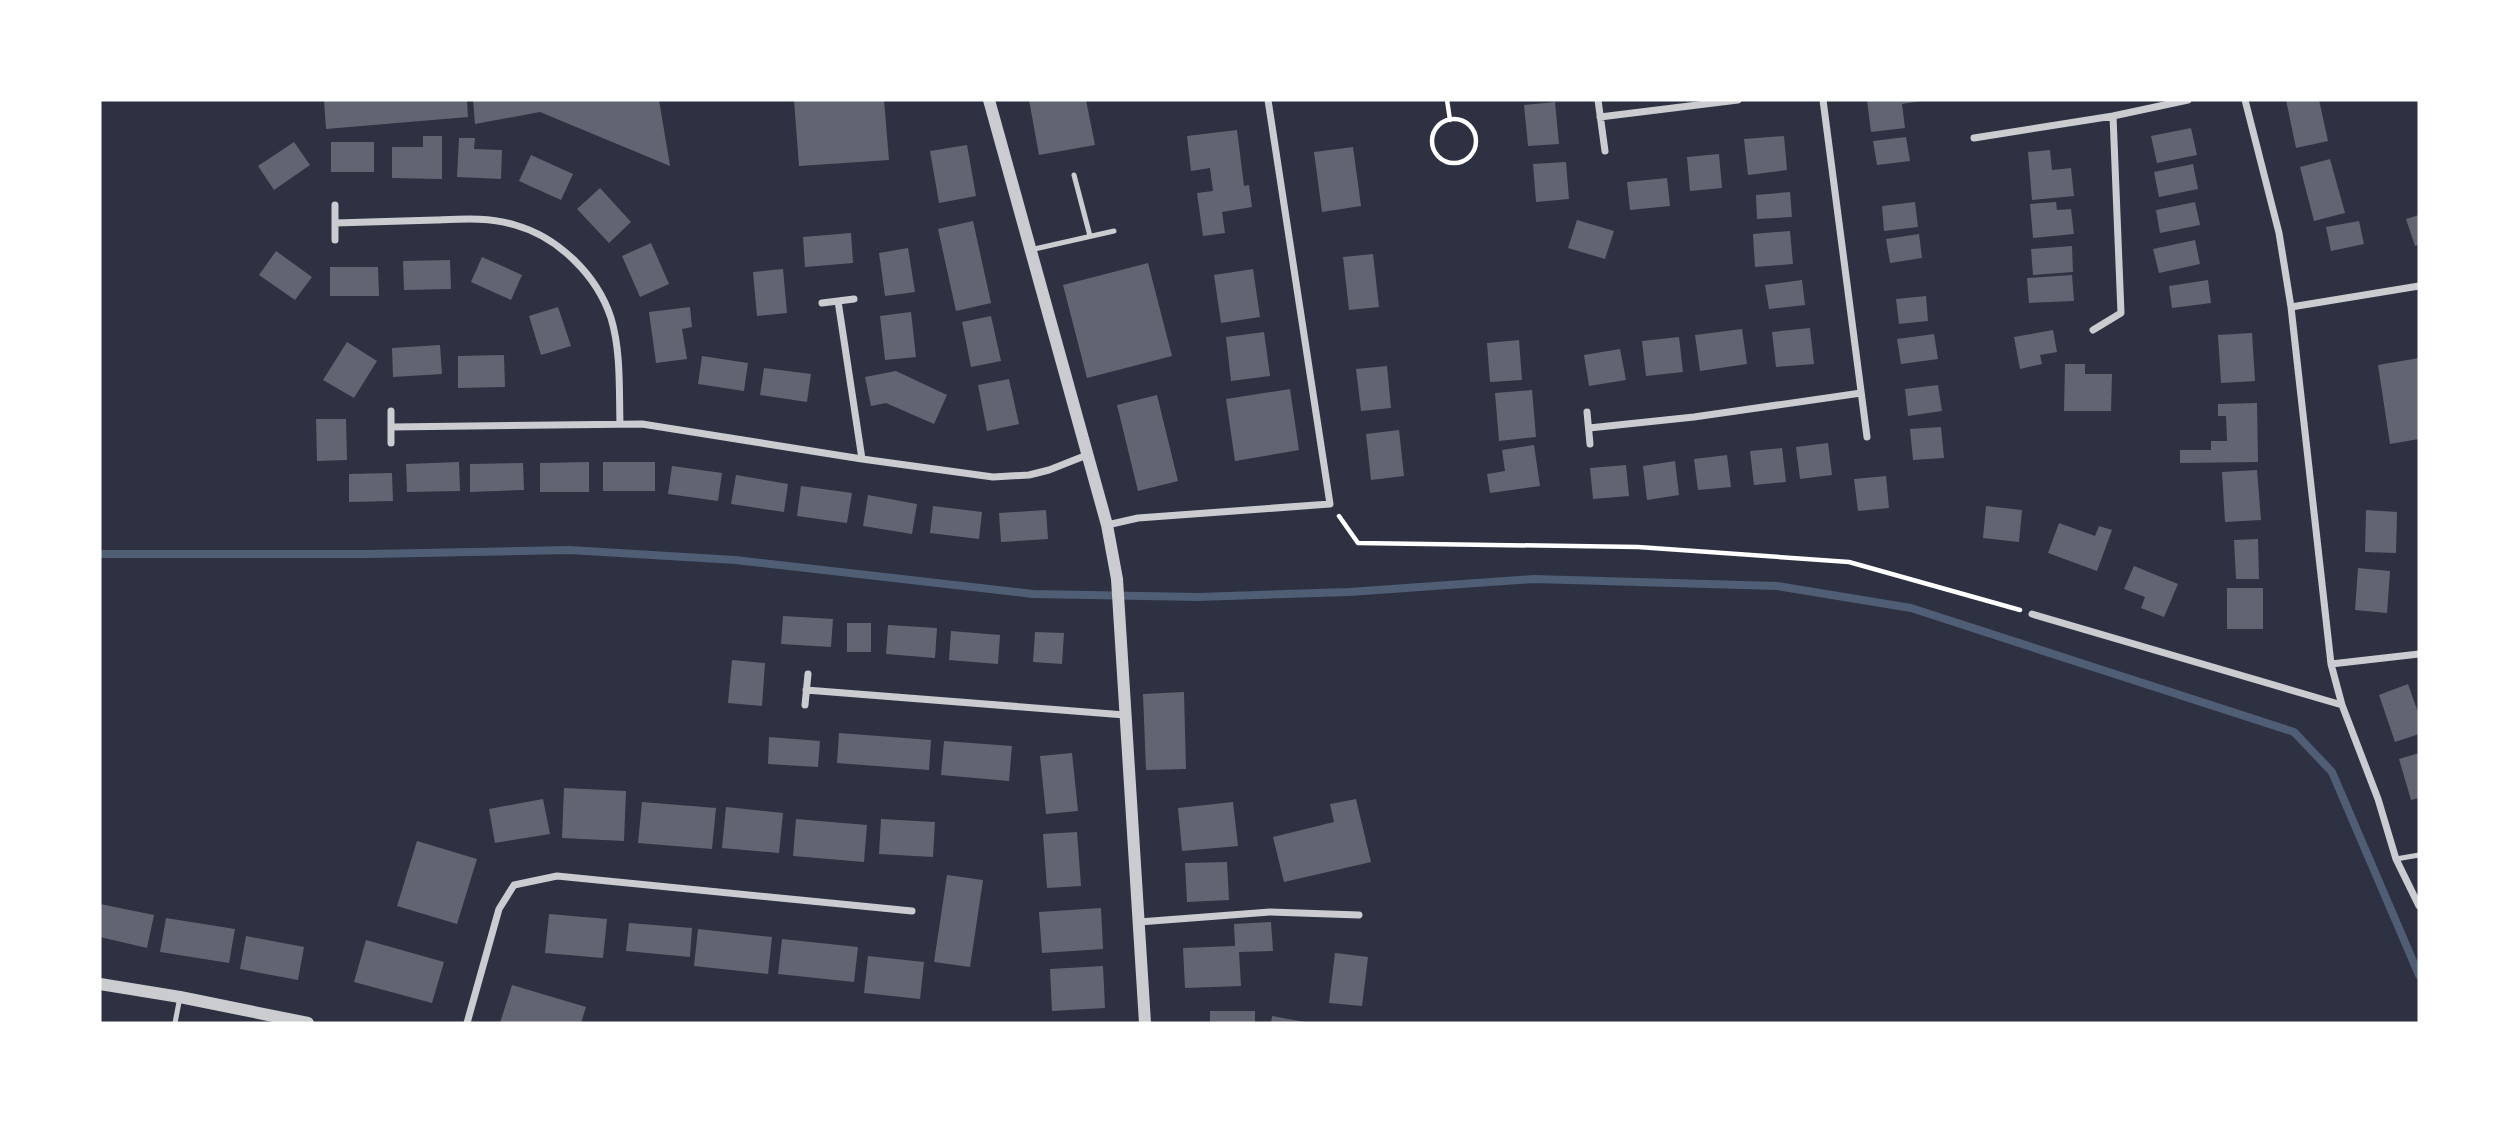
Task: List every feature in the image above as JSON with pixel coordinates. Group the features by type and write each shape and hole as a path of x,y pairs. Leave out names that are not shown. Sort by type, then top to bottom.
{"street":[{"path":"989,100 1107,525 1117,579 1145,1023"},
{"path":"1107,525 1138,518 1330,504 1268,100"},
{"path":"1598,100 1605,152"},
{"path":"1600,117 1738,100"},
{"path":"1823,100 1867,438"},
{"path":"1974,138 2113,116 2188,100"},
{"path":"2245,100 2279,233 2291,307 2331,664 2342,705 2378,799 2396,859 2419,905"},
{"path":"2093,330 2121,313 2113,116"},
{"path":"335,205 335,240"},
{"path":"335,223 461,219 498,221 532,231 551,241 566,252 592,281 610,317 617,362 620,424"},
{"path":"2291,307 2419,286"},
{"path":"822,303 855,299"},
{"path":"838,301 862,459"},
{"path":"1588,428 1695,417 1861,393"},
{"path":"391,411 391,443"},
{"path":"1587,412 1590,444"},
{"path":"391,427 620,424 667,427 970,475 1011,477 1049,470 1087,455"},
{"path":"2032,614 2342,705"},
{"path":"2331,664 2419,654"},
{"path":"804,705 807,674"},
{"path":"806,690 1125,715"},
{"path":"467,1023 499,909 514,885 557,876 912,911"},
{"path":"1139,922 1270,912 1359,915"},
{"path":"100,984 308,1023"}],"lane":[{"path":"1074,175 1090,236"},
{"path":"1030,250 1114,231"},
{"path":"2396,859 2419,855"},
{"path":"175,1023 180,997"}],"path":[{"path":"1447,100 1450,120"},
{"path":"1450,120 1458,120 1471,127 1476,141 1471,156 1458,163 1444,162 1434,152 1432,145 1432,138 1438,126 1450,120"},
{"path":"1330,504 1358,543 1638,547 1849,562 2032,614"}],"building":[{"path":"324,100 467,100 468,117 326,129"},
{"path":"473,100 659,100 670,166 540,112 475,124"},
{"path":"794,100 884,100 889,160 799,166"},
{"path":"1029,100 1086,100 1095,145 1039,155"},
{"path":"1867,100 1921,101 1902,104 1905,128 1871,132"},
{"path":"2286,100 2319,100 2328,141 2296,148"},
{"path":"1555,102 1559,144 1528,146 1524,105"},
{"path":"2191,128 2197,155 2157,163 2151,136"},
{"path":"1237,130 1244,186 1249,185 1252,207 1222,212 1225,233 1203,236 1197,193 1213,191 1210,168 1191,171 1187,136"},
{"path":"423,136 442,136 442,179 392,178 392,147 423,147"},
{"path":"1784,136 1787,170 1748,175 1744,139"},
{"path":"1906,137 1910,161 1877,165 1873,141"},
{"path":"459,138 475,138 474,149 502,150 501,179 457,177"},
{"path":"294,142 310,165 274,190 258,166"},
{"path":"331,142 374,142 374,172 331,172"},
{"path":"967,145 976,196 939,203 930,151"},
{"path":"1353,147 1361,206 1322,212 1314,152"},
{"path":"2050,150 2052,170 2071,168 2074,196 2032,200 2028,152"},
{"path":"1719,154 1722,188 1690,191 1687,157"},
{"path":"531,155 573,174 561,200 519,181"},
{"path":"2330,159 2345,213 2314,221 2300,167"},
{"path":"1566,162 1569,199 1536,202 1533,164"},
{"path":"2193,164 2198,189 2159,197 2154,172"},
{"path":"1667,178 1670,206 1630,210 1627,182"},
{"path":"600,188 631,222 609,243 577,209"},
{"path":"1790,192 1792,217 1757,219 1756,195"},
{"path":"1915,202 1918,227 1884,231 1882,206"},
{"path":"2056,202 2057,210 2071,209 2074,234 2033,238 2030,204"},
{"path":"2195,202 2200,225 2160,233 2156,210"},
{"path":"2419,215 2419,244 2415,246 2406,219"},
{"path":"1577,220 1614,231 1605,259 1568,248"},
{"path":"973,221 991,303 956,311 938,229"},
{"path":"2359,221 2364,244 2331,251 2326,227"},
{"path":"1790,231 1793,264 1755,267 1753,234"},
{"path":"851,233 853,263 805,267 803,237"},
{"path":"1919,234 1922,258 1890,263 1886,239"},
{"path":"2195,240 2200,264 2159,273 2153,249"},
{"path":"651,243 669,284 640,297 622,256"},
{"path":"2072,246 2073,272 2033,275 2031,249"},
{"path":"908,248 915,292 885,296 879,253"},
{"path":"276,251 312,277 295,300 259,275"},
{"path":"1373,254 1379,307 1349,310 1343,257"},
{"path":"482,257 522,275 511,300 471,282"},
{"path":"450,260 451,289 404,290 403,261"},
{"path":"1148,263 1172,356 1087,378 1063,285"},
{"path":"330,267 378,267 379,296 330,296"},
{"path":"783,269 787,313 757,316 753,272"},
{"path":"1253,269 1260,317 1221,323 1214,275"},
{"path":"2072,275 2074,301 2029,303 2027,278"},
{"path":"1802,280 1805,305 1769,309 1765,285"},
{"path":"2208,280 2211,303 2172,308 2169,286"},
{"path":"1926,296 1928,321 1899,324 1896,299"},
{"path":"558,307 571,346 541,355 529,316"},
{"path":"690,307 692,327 682,329 687,359 656,363 649,312"},
{"path":"911,312 916,357 885,360 880,316"},
{"path":"991,316 1001,361 971,367 962,322"},
{"path":"1810,328 1814,364 1776,367 1772,332"},
{"path":"1742,329 1747,364 1700,371 1695,335"},
{"path":"2053,330 2057,352 2040,355 2042,364 2020,369 2014,337"},
{"path":"1264,332 1270,376 1231,381 1226,337"},
{"path":"2252,333 2255,381 2221,383 2218,335"},
{"path":"1934,334 1938,359 1901,364 1897,339"},
{"path":"1679,337 1683,372 1646,376 1642,341"},
{"path":"1519,340 1522,380 1490,382 1487,343"},
{"path":"347,342 377,361 354,398 323,380"},
{"path":"440,345 442,374 393,377 392,348"},
{"path":"1620,349 1626,380 1589,386 1584,355"},
{"path":"504,355 505,387 458,388 458,356"},
{"path":"702,356 748,363 744,391 698,384"},
{"path":"2419,358 2419,439 2390,444 2378,365"},
{"path":"2065,364 2085,364 2085,374 2112,374 2111,411 2064,411"},
{"path":"1387,366 1391,408 1361,411 1356,369"},
{"path":"764,368 811,374 807,402 760,395"},
{"path":"896,371 947,395 934,424 886,403 871,406 865,377"},
{"path":"1009,379 1019,424 987,431 978,385"},
{"path":"1938,385 1942,411 1908,416 1905,389"},
{"path":"1290,389 1299,450 1235,461 1226,399"},
{"path":"1532,390 1536,437 1499,441 1495,393"},
{"path":"1157,395 1178,481 1138,491 1117,405"},
{"path":"2257,403 2258,462 2180,463 2180,450 2211,450 2211,441 2227,441 2226,416 2218,416 2218,404"},
{"path":"316,419 346,419 347,460 317,461"},
{"path":"1941,427 1944,458 1913,460 1910,429"},
{"path":"1399,430 1404,476 1371,480 1366,434"},
{"path":"1828,443 1832,475 1800,479 1796,447"},
{"path":"1534,445 1540,486 1490,493 1487,474 1505,471 1502,450"},
{"path":"1782,448 1786,482 1754,485 1750,451"},
{"path":"1727,455 1731,487 1698,490 1694,459"},
{"path":"1675,461 1679,495 1647,500 1643,466"},
{"path":"459,462 460,491 407,492 406,464"},
{"path":"589,462 589,492 540,492 540,463"},
{"path":"603,462 655,462 655,491 603,491"},
{"path":"523,463 524,490 470,492 470,464"},
{"path":"1626,465 1629,496 1593,499 1590,468"},
{"path":"672,466 722,473 718,501 668,494"},
{"path":"2257,470 2261,520 2225,522 2222,472"},
{"path":"392,473 393,501 349,502 349,474"},
{"path":"736,475 788,484 784,512 731,504"},
{"path":"1886,476 1889,508 1858,511 1854,479"},
{"path":"801,486 852,493 847,523 797,516"},
{"path":"868,495 917,504 912,534 863,526"},
{"path":"933,506 982,512 979,539 930,533"},
{"path":"1986,506 2022,510 2019,542 1983,538"},
{"path":"1046,510 1048,539 1001,542 999,513"},
{"path":"2366,510 2397,512 2396,553 2365,552"},
{"path":"2059,523 2095,536 2099,526 2112,530 2097,571 2048,553"},
{"path":"2258,539 2259,579 2236,579 2234,540"},
{"path":"2134,566 2178,584 2164,617 2141,608 2145,597 2124,589"},
{"path":"2358,568 2390,571 2387,613 2355,610"},
{"path":"2227,588 2263,588 2263,629 2227,629"},
{"path":"783,616 833,619 831,647 781,644"},
{"path":"847,623 871,623 871,652 847,652"},
{"path":"888,625 937,628 935,658 886,654"},
{"path":"951,631 1000,635 998,664 949,660"},
{"path":"1035,632 1064,633 1062,664 1033,662"},
{"path":"732,660 765,663 762,706 728,703"},
{"path":"2408,684 2419,715 2419,734 2395,742 2379,695"},
{"path":"1184,692 1186,769 1146,770 1143,694"},
{"path":"839,733 931,740 929,770 837,763"},
{"path":"769,737 820,741 818,767 768,764"},
{"path":"944,741 1012,746 1009,781 941,775"},
{"path":"1072,753 1078,811 1046,814 1040,756"},
{"path":"2419,753 2419,798 2411,800 2399,759"},
{"path":"564,788 626,791 624,841 562,838"},
{"path":"543,799 550,834 495,843 489,809"},
{"path":"1356,799 1371,862 1284,882 1273,837 1334,822 1330,804"},
{"path":"642,802 716,808 712,849 638,843"},
{"path":"1233,802 1238,846 1182,851 1178,808"},
{"path":"726,807 783,813 779,853 722,848"},
{"path":"796,819 867,825 864,862 793,856"},
{"path":"881,819 935,822 933,857 879,854"},
{"path":"1077,832 1081,886 1047,888 1043,834"},
{"path":"417,841 477,859 457,924 397,906"},
{"path":"1227,862 1229,900 1187,902 1185,863"},
{"path":"947,875 983,880 970,967 934,962"},
{"path":"100,904 154,915 147,948 100,937"},
{"path":"1101,908 1103,949 1042,953 1039,912"},
{"path":"549,914 607,919 603,958 545,953"},
{"path":"166,918 235,929 229,963 160,952"},
{"path":"1271,922 1273,951 1239,952 1241,986 1185,988 1183,948 1235,946 1234,924"},
{"path":"629,923 692,928 690,957 626,951"},
{"path":"698,929 772,937 768,974 694,966"},
{"path":"246,936 304,947 298,980 240,969"},
{"path":"782,939 858,947 854,982 778,974"},
{"path":"366,940 444,962 432,1003 354,982"},
{"path":"1335,953 1368,957 1362,1006 1329,1003"},
{"path":"868,956 924,962 920,999 864,993"},
{"path":"1103,966 1105,1008 1052,1011 1050,969"},
{"path":"512,985 586,1007 581,1023 500,1023"},
{"path":"1210,1011 1255,1011 1255,1023 1210,1023"},
{"path":"1272,1016 1305,1022 1271,1023"}],"waterway":[{"path":"100,554 370,554 569,550 735,560 1033,594 1198,597 1349,592 1534,579 1777,586 1911,608 2294,732 2332,772 2419,975"}]}
